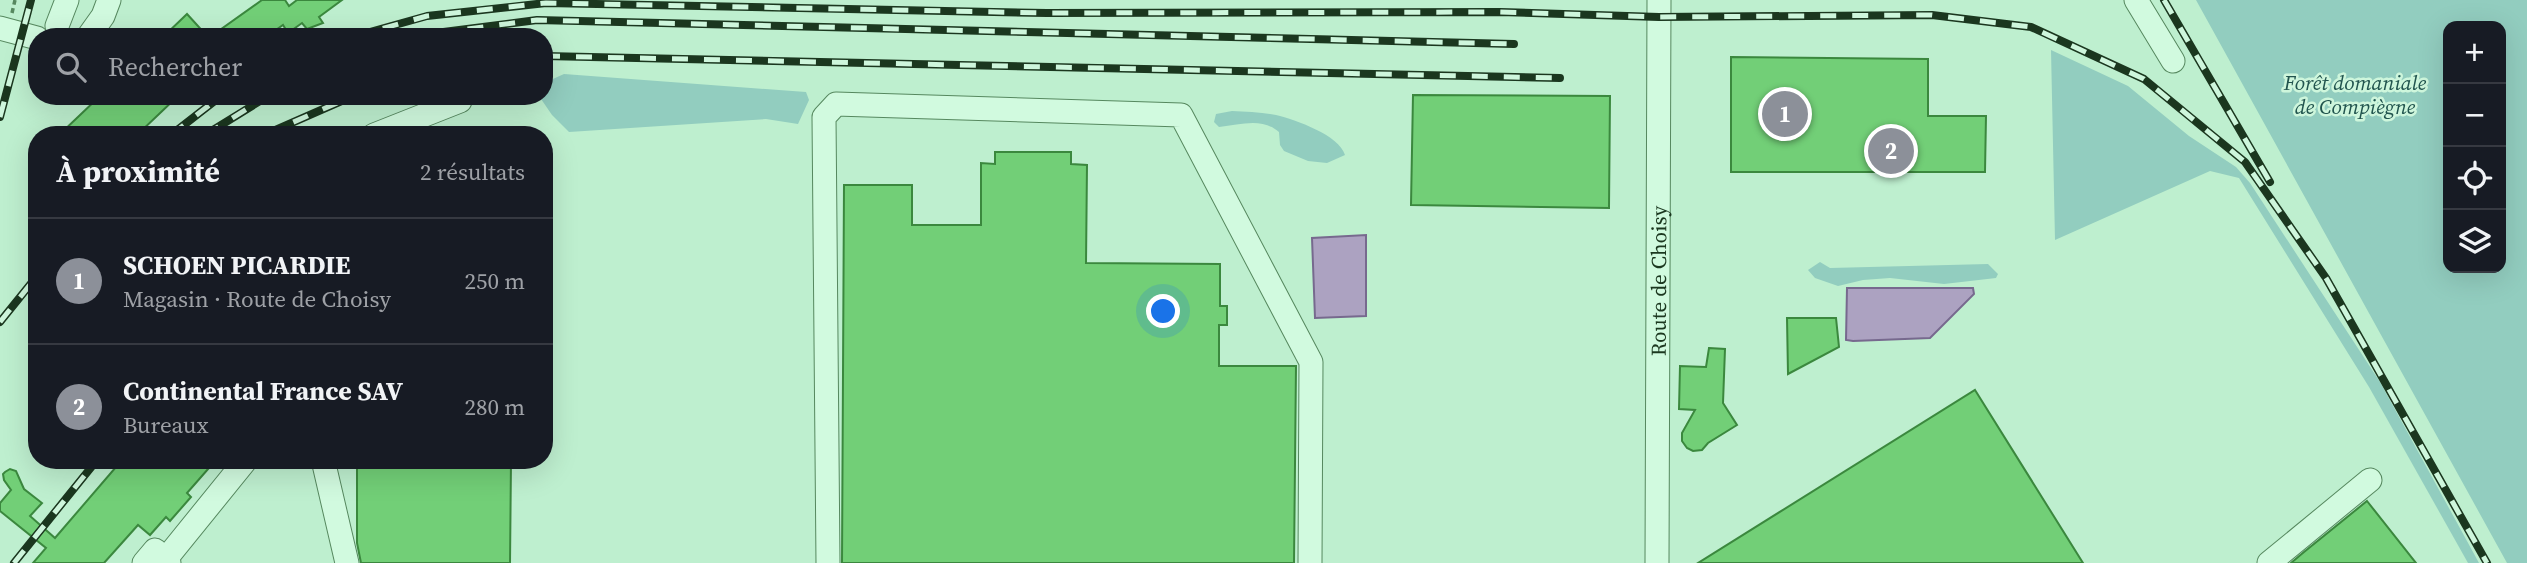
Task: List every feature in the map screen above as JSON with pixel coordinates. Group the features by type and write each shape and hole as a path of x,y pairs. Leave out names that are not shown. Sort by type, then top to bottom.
{"street":[{"path":"57,26 67,0"},
{"name":"Route de Choisy","path":"1657,563 1659,0"},
{"path":"2136,0 2173,61"},
{"path":"94,28 103,16 107,1"},
{"path":"0,28 28,36"},
{"path":"828,563 824,117 836,104 1181,115 1311,362 1310,563"},
{"path":"397,126 450,105"},
{"path":"159,562 238,469"},
{"path":"325,469 347,563"},
{"path":"2269,563 2370,480"}],"green space":[{"name":"Forêt domaniale de Compiègne","path":"2196,0 2527,0 2527,563 2507,563"},
{"path":"2051,50 2128,86 2189,136 2236,167 2250,183 2380,382 2479,563 2468,563 2369,387 2239,178 2210,171 2055,240"},
{"path":"564,74 806,92 809,100 798,124 766,119 569,132 545,105 553,105 553,79"},
{"path":"1232,111 1271,114 1305,125 1334,141 1345,155 1327,163 1308,161 1284,151 1280,145 1279,132 1272,127 1250,123 1219,127 1214,122 1216,114"},
{"path":"1820,262 1830,268 1988,264 1998,274 1996,278 1944,284 1890,278 1863,280 1838,286 1815,278 1808,270"}],"shaded area":[{"path":"1366,235 1366,316 1315,318 1312,238"},
{"path":"1847,288 1973,288 1974,294 1930,338 1853,341 1846,340"}],"building":[{"path":"262,0 285,0 289,6 297,0 342,0 319,17 323,23 310,28 302,23 295,28 285,28 283,25 279,28 223,28"},
{"path":"187,14 200,28 172,28"},
{"path":"1731,57 1928,59 1928,116 1986,116 1985,172 1731,172"},
{"path":"1413,95 1610,96 1609,208 1411,205"},
{"path":"91,105 169,105 146,126 68,126"},
{"path":"995,152 1071,152 1071,164 1087,165 1086,263 1220,264 1220,306 1227,306 1227,325 1219,325 1219,366 1296,366 1294,563 842,563 844,185 912,185 912,225 981,225 981,163 995,164"},
{"path":"1787,318 1836,318 1839,347 1788,374"},
{"path":"1709,348 1725,349 1723,403 1737,425 1708,443 1702,450 1693,451 1682,441 1682,433 1695,410 1679,409 1680,366 1706,367"},
{"path":"1975,390 2083,563 1698,563"},
{"path":"10,469 16,471 24,489 42,503 30,516 55,538 114,469 208,469 187,493 191,497 170,521 166,517 150,535 138,525 104,563 33,563 46,548 0,511 0,503 11,490 3,474"},
{"path":"357,469 511,469 510,563 361,563 357,543"},
{"path":"2367,501 2416,563 2291,563 2304,552"}],"railway":[{"path":"0,117 31,0"},
{"path":"2164,0 2270,182"},
{"path":"384,28 427,16 546,3 1047,13 1500,12 1659,17 1932,15 2031,27 2144,79 2245,162 2326,278 2487,563"},
{"path":"474,28 537,20 1514,44"},
{"path":"553,56 1560,78"},
{"path":"183,126 209,105"},
{"path":"220,126 253,105"},
{"path":"285,126 332,105"},
{"path":"0,322 28,287"},
{"path":"14,563 90,469"}],"place":[{"name":"SCHOEN PICARDIE","path":"1785,114"},
{"name":"Continental France SAV","path":"1891,151"}]}
